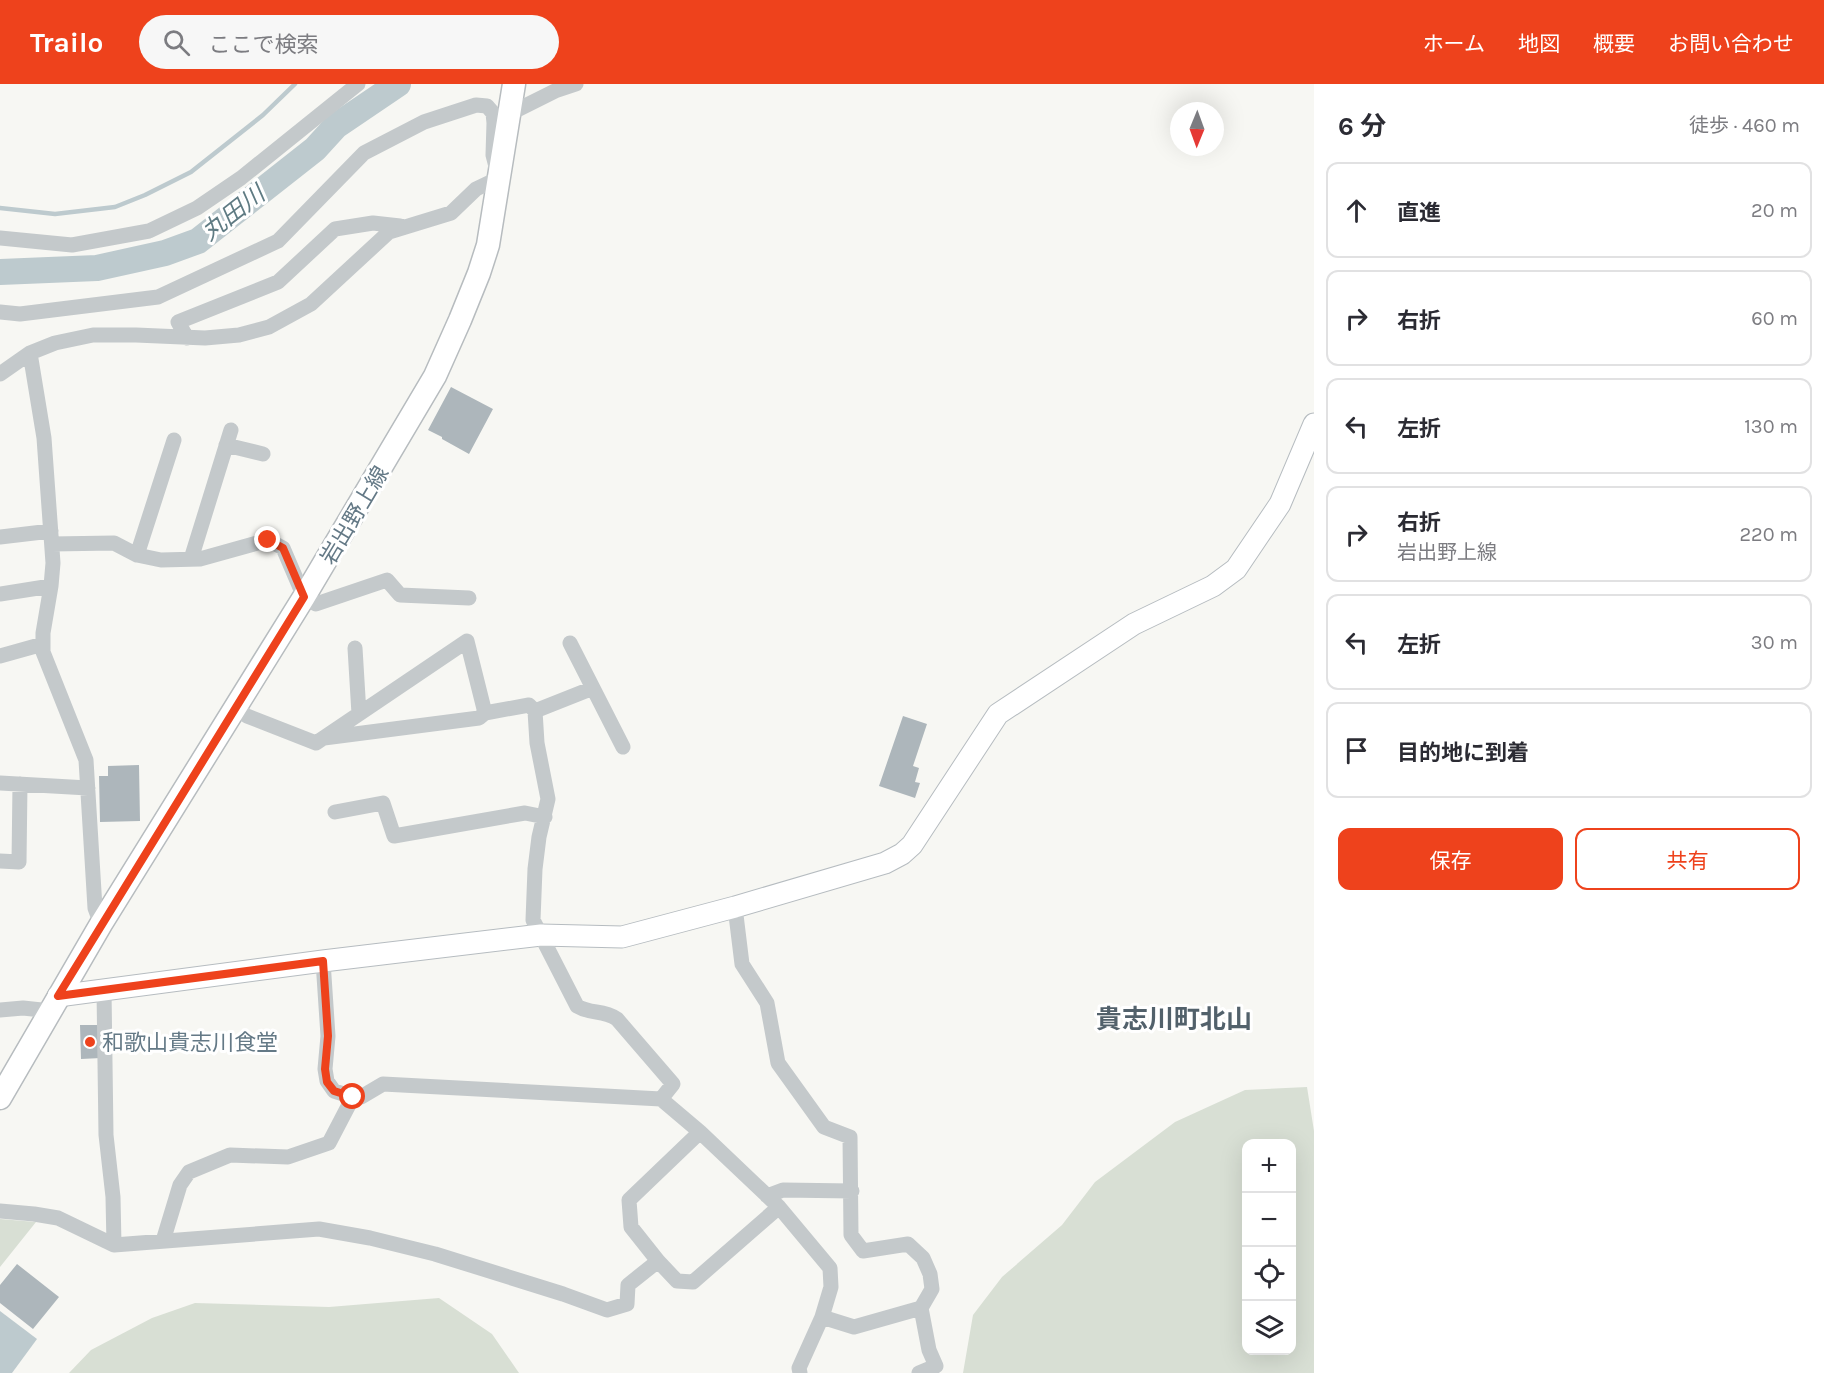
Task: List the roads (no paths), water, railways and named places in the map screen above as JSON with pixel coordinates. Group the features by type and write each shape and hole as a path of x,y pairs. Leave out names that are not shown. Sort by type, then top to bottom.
{"main road":[{"name":"岩出野上線","path":"0,1098 101,924 304,597 435,376 460,320 488,245 512,100"}],"street":[{"path":"0,238 72,245 149,231 197,208 241,177 358,84"},
{"path":"512,100 576,84"},
{"path":"0,312 20,314 158,297 278,241 364,153 424,122 476,105 487,106 493,113 493,155 499,178 476,189 451,213 389,232 311,304 269,327 239,335 205,338 93,335 56,343 30,353 0,374"},
{"path":"187,338 177,322 278,282 335,229 373,223 406,227"},
{"path":"30,353 44,438 52,537 53,563 42,633 43,652 86,760 96,908 101,924"},
{"path":"0,1010 55,1003 104,990 541,935 622,937 885,863 902,854 912,845 998,714 1134,624 1213,586 1236,569 1280,504 1314,424"},
{"path":"191,559 228,438 263,454"},
{"path":"137,555 174,440"},
{"path":"0,537 52,537 114,543 137,555 161,560 200,559 268,540 283,548 304,597 316,604 387,580 400,596 469,598"},
{"path":"0,594 51,586"},
{"path":"236,708 247,716 316,743 467,641 485,712"},
{"path":"570,643 623,747"},
{"path":"0,656 43,644"},
{"path":"355,648 359,714"},
{"path":"535,711 593,688"},
{"path":"324,738 478,718 485,712 529,705 535,711 537,743 548,799 539,837 535,869 533,920 577,1006 588,1012 608,1013 616,1018 673,1084 662,1099"},
{"path":"0,783 88,788"},
{"path":"0,861 19,862 20,784"},
{"path":"335,812 383,803 394,836 525,813 545,817"},
{"path":"735,907 742,964 767,1003 778,1062 824,1127 850,1137 851,1235 863,1251 908,1244 923,1258 930,1274 932,1289 921,1308 930,1350 936,1366 918,1373"},
{"path":"323,961 328,1036 325,1069 327,1082 334,1091 361,1097 383,1084 662,1099 773,1201 830,1268 831,1287 822,1317 799,1368 800,1373"},
{"path":"104,990 106,1135 113,1197 114,1245"},
{"path":"163,1241 180,1185 189,1172 230,1155 288,1157 329,1143 353,1097"},
{"path":"700,1132 629,1200 631,1227 677,1281 693,1282 783,1190 852,1191"},
{"path":"0,1211 58,1218 114,1245 319,1230 370,1238 435,1254 607,1310 627,1304 628,1285 658,1261"},
{"path":"822,1317 854,1327 921,1308"}],"waterway":[{"path":"0,208 55,214 115,207 145,195 191,172 263,115 295,84"},
{"name":"丸田川","path":"0,272 97,268 165,253 198,241 315,149 336,126 398,84"}],"place":[{"name":"和歌山貴志川食堂","path":"90,1042"}],"district":[{"name":"貴志川町北山","path":"1174,1019"}]}
